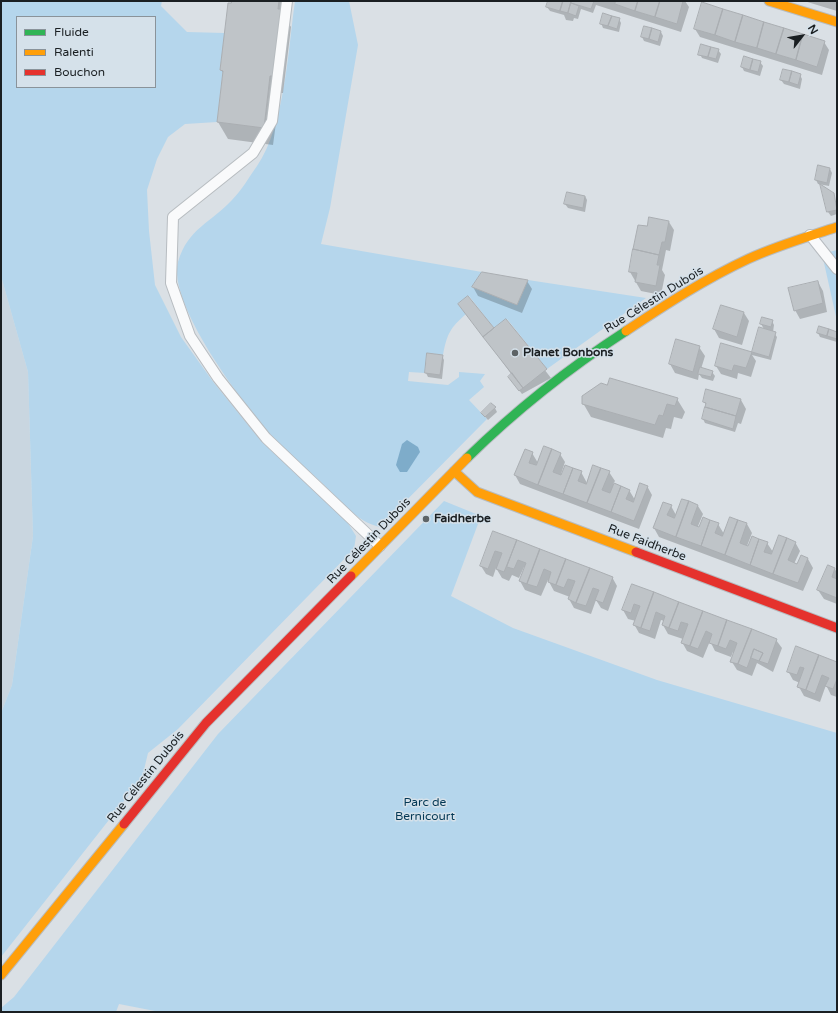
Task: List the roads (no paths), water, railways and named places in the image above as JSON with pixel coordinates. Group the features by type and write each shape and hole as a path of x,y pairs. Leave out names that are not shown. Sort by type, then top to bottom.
{"street":[{"path":"769,1 837,22"},
{"name":"Rue Célestin Dubois","path":"1,975 206,723 503,423 536,395 651,314 711,277 748,259 810,235 837,227"},
{"name":"Rue Faidherbe","path":"454,471 477,492 837,628"}],"lane":[{"path":"287,1 272,121 254,153 173,217 171,283 190,336 227,390 266,438 380,546"},
{"path":"810,235 837,269"}],"place":[{"name":"Planet Bonbons","path":"515,353"},
{"name":"Faidherbe","path":"426,519"}],"park label":[{"name":"Parc de Bernicourt","path":"425,810"}]}
